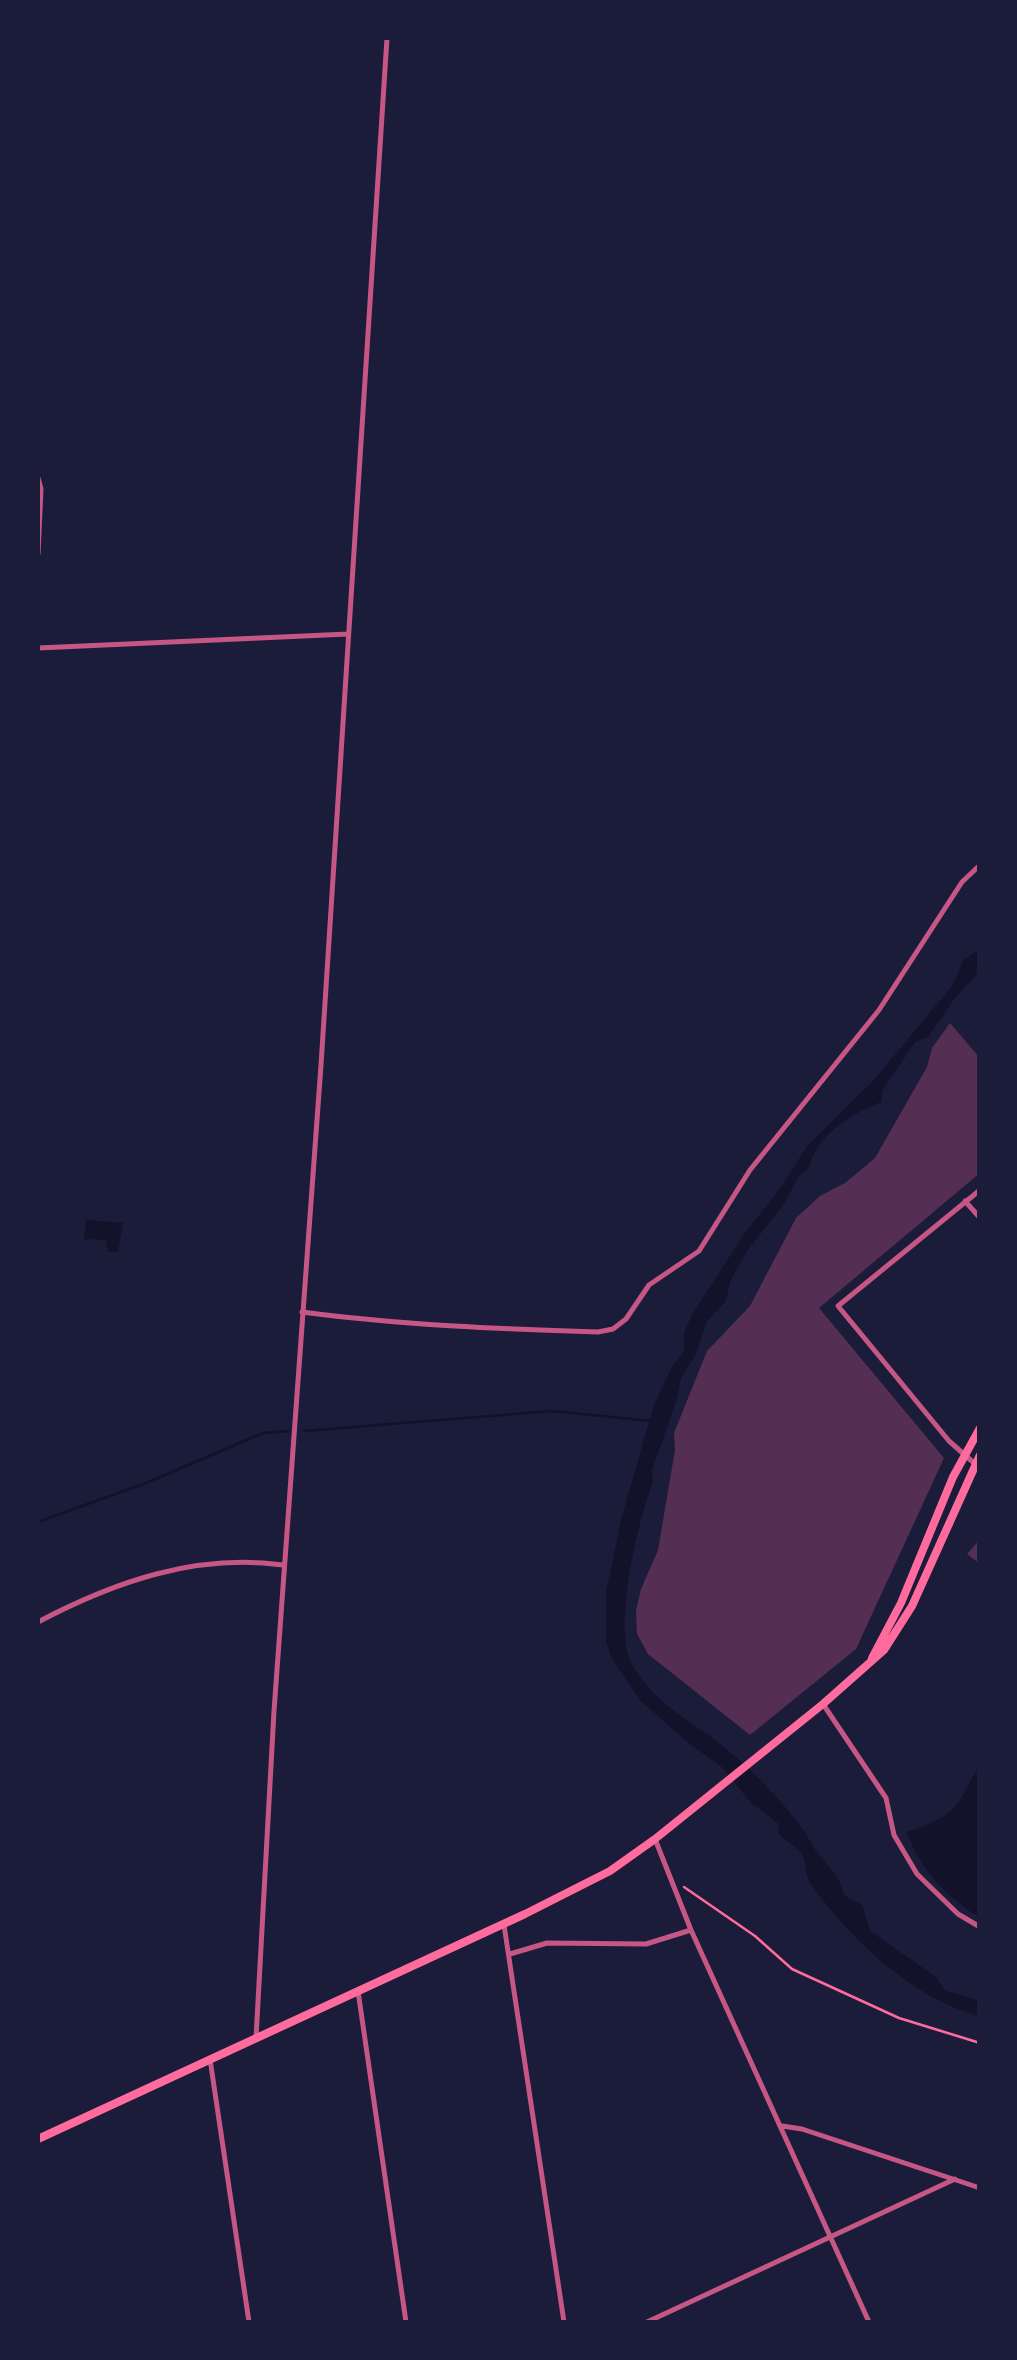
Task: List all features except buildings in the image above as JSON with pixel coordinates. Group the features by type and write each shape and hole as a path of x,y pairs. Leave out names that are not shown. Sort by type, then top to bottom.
{"main road":[{"path":"872,1658 979,1430"},
{"path":"38,2138 503,1924 610,1871 656,1839 884,1650 912,1606 977,1459"}],"street":[{"path":"256,2038 387,38"},
{"path":"38,478 38,554"},
{"path":"38,648 348,634"},
{"path":"302,1312 370,1321 485,1327 598,1332 613,1328 626,1319 649,1285 699,1251 750,1170 879,1010 962,882 980,866"},
{"path":"977,1459 964,1455 949,1442 838,1306 980,1190"},
{"path":"966,1202 980,1218"},
{"path":"38,1622 122,1582 156,1572 253,1562 284,1566"},
{"path":"823,1704 886,1798 894,1835 917,1874 958,1914 980,1927"},
{"path":"656,1839 691,1930 870,2322"},
{"path":"503,1924 564,2322"},
{"path":"510,1954 547,1943 646,1944 691,1930"},
{"path":"358,1991 406,2322"},
{"path":"210,2060 250,2322"},
{"path":"782,2126 802,2129 980,2188"},
{"path":"647,2322 955,2179"}],"path":[{"path":"684,1887 740,1925 792,1969 900,2018 980,2043"}],"shaded area":[{"path":"979,950 979,972 928,1037 915,1042 882,1091 881,1102 847,1119 819,1145 809,1168 799,1176 783,1205 747,1251 730,1282 726,1301 707,1321 696,1354 681,1378 652,1470 653,1481 627,1591 625,1636 629,1658 648,1687 761,1780 806,1833 837,1877 844,1895 862,1905 870,1931 936,1977 945,1991 979,2000 979,2016 907,1981 864,1946 811,1884 802,1855 779,1834 778,1823 751,1803 722,1767 640,1700 612,1659 606,1641 606,1593 621,1520 654,1405 672,1367 684,1352 684,1333 693,1313 808,1145 874,1080 953,985 964,959"},
{"path":"86,1220 123,1223 118,1252 108,1252 106,1240 84,1239"},
{"path":"979,1765 979,1917 936,1881 907,1832 936,1821 953,1809"}],"waterway":[{"path":"304,1431 552,1411 652,1421"},
{"path":"38,1522 146,1483 263,1433 289,1431"}]}
